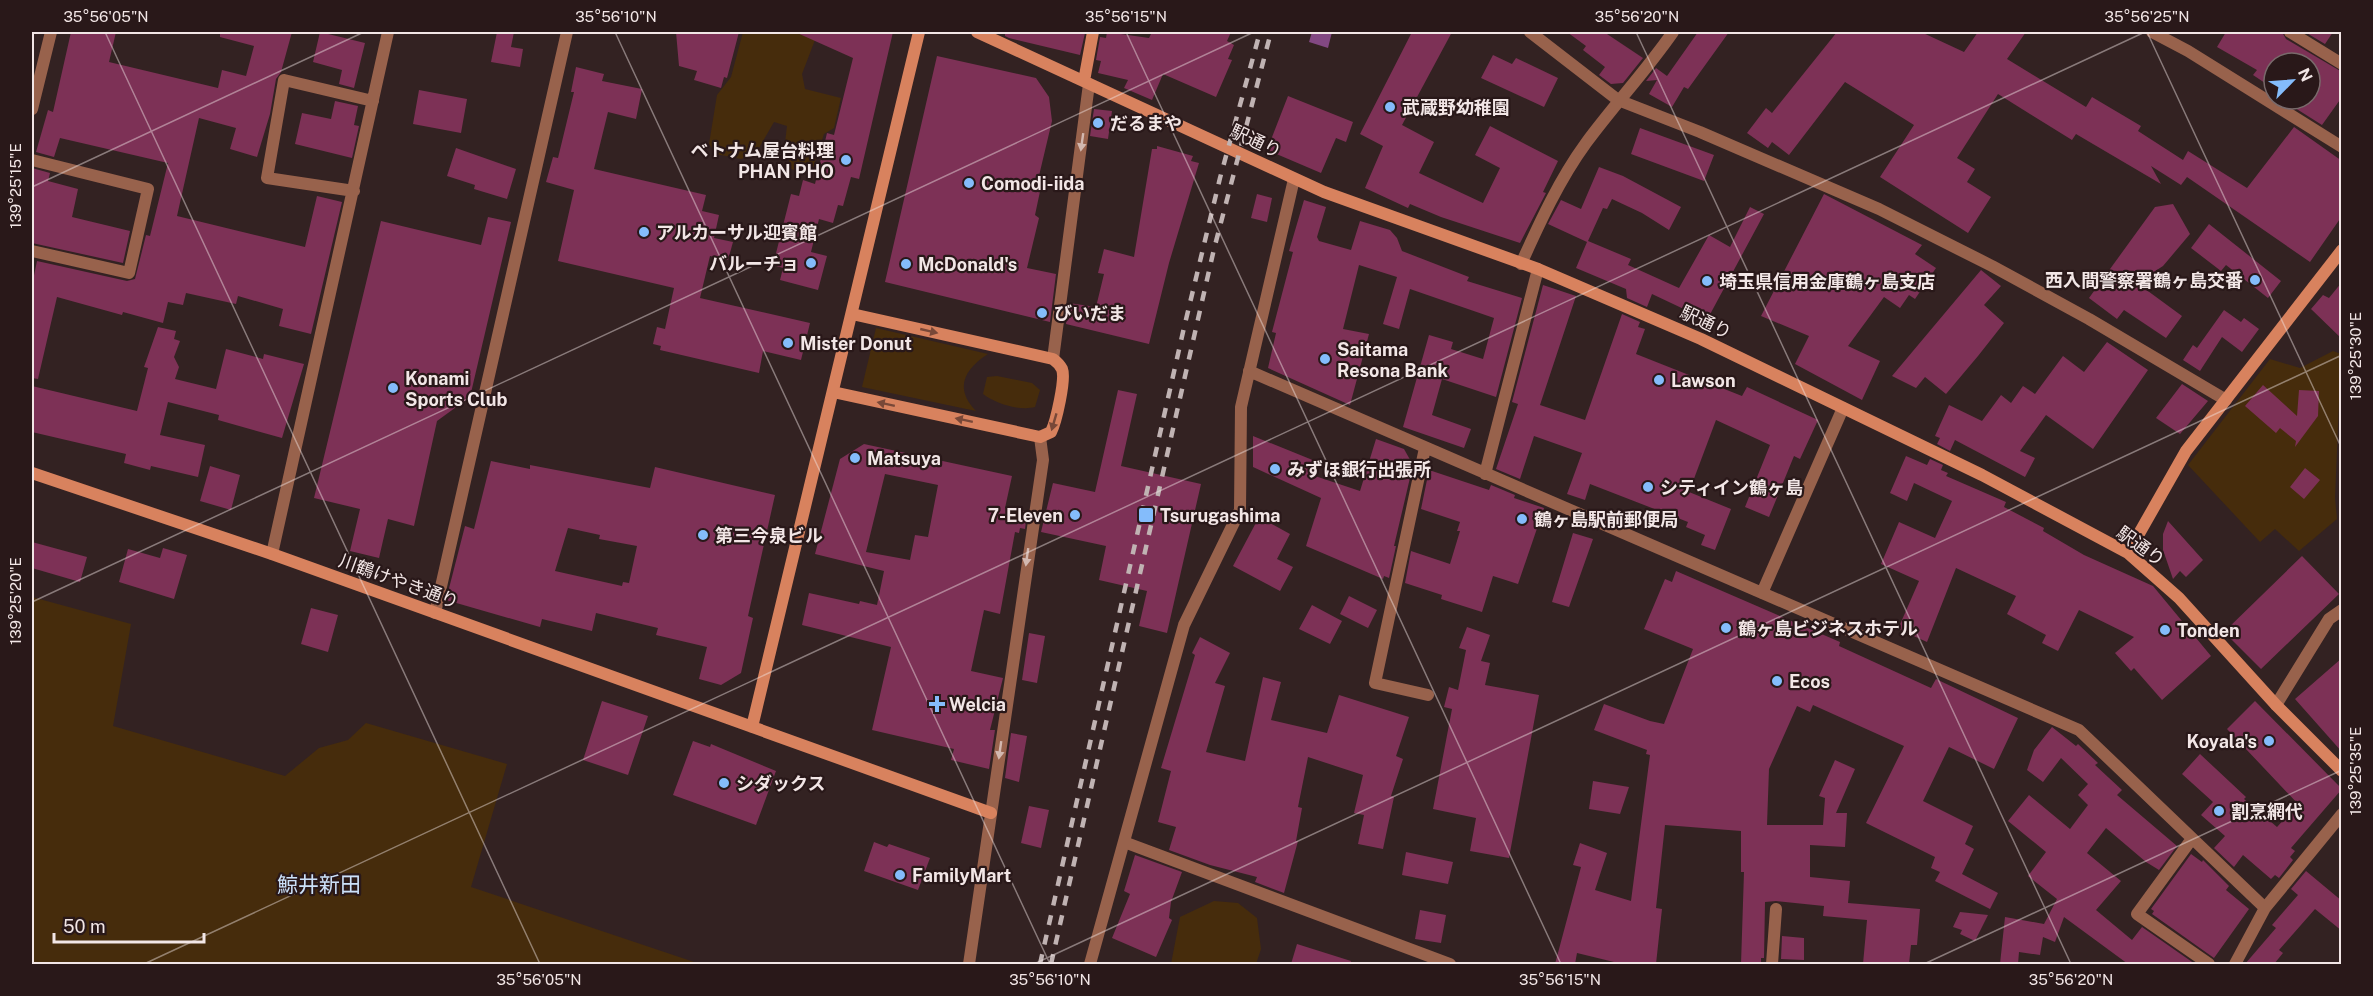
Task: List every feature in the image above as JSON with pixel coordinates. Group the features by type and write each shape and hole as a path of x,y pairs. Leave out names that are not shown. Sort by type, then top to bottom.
{"street":[{"path":"32,109 51,32"},
{"path":"272,554 388,32"},
{"path":"435,613 567,32"},
{"path":"752,727 919,32"},
{"name":"駅通り","path":"976,32 1294,179 1538,269 1701,339 1982,475 2128,554 2179,598 2276,705 2342,771"},
{"path":"1053,359 1093,32"},
{"path":"1530,32 1618,100 1700,132 1879,209 2089,319 2226,400"},
{"path":"1521,264 1551,199 1584,146 1618,100 1649,68 1673,32"},
{"path":"2152,32 2188,51 2342,147"},
{"path":"2290,32 2342,64"},
{"path":"354,191 267,178 284,80 373,101"},
{"path":"32,160 148,189 129,273 32,251"},
{"path":"1090,964 1184,625 1240,510 1241,407 1294,179"},
{"path":"2128,554 2186,451 2342,250"},
{"path":"1485,474 1538,269"},
{"path":"833,392 1040,437 1053,428 1064,377 1058,363 1053,359 852,314"},
{"path":"1249,371 2079,730 2191,840 2265,908"},
{"path":"1762,592 1844,408"},
{"path":"969,964 1043,460 1040,437"},
{"path":"1425,448 1375,683 1428,696"},
{"name":"川鶴けやき通り","path":"32,473 272,554 991,813"},
{"path":"2276,705 2329,619 2342,610"},
{"path":"2235,964 2265,908 2342,814"},
{"path":"2191,840 2137,914 2209,964"},
{"path":"1124,842 1450,964"},
{"path":"1772,964 1776,909"}],"shaded area":[{"path":"743,32 818,32 802,74 805,89 841,98 834,128 824,134 811,174 791,169 785,143 787,126 774,122 756,153 741,159 716,154 709,144 717,95 731,77"},
{"path":"1312,32 1332,32 1328,48 1309,42"},
{"path":"876,328 988,354 973,366 965,380 965,395 976,411 862,387"},
{"path":"2333,351 2341,354 2335,498 2337,519 2299,551 2275,529 2260,542 2188,465 2270,359 2300,368"},
{"path":"997,376 1032,383 1040,390 1035,407 1008,406 983,394 987,377"},
{"path":"32,597 131,624 113,726 285,776 319,748 348,740 366,723 507,764 471,887 700,964 32,964"},
{"path":"1214,901 1238,903 1257,918 1261,949 1256,964 1171,964 1180,917"}],"building":[{"path":"71,32 116,32 109,62 218,88 222,70 246,76 254,46 220,37 220,32 292,32 281,72 276,79 270,114 257,157 230,149 236,128 199,118 177,216 305,247 317,196 342,202 311,334 279,326 283,309 238,296 236,304 186,293 183,305 168,302 163,323 123,312 122,315 57,297 38,379 32,378 32,285 37,261 127,281 135,279 146,235 150,236 168,163 60,138 54,157 36,152 48,110 53,112"},
{"path":"320,32 365,43 354,88 339,84 342,70 313,62"},
{"path":"497,32 514,32 511,47 523,49 520,67 491,62"},
{"path":"676,32 739,32 727,78 724,77 721,88 694,80 697,71 679,66"},
{"path":"795,32 893,32 859,179 851,177 843,206 838,205 833,223 819,219 811,252 827,256 818,290 780,280 783,268 773,265 791,194 799,196 803,180 815,184 827,133 834,135 853,58"},
{"path":"1005,32 1085,33 1080,55 1009,38 1005,36"},
{"path":"1107,32 1149,38 1152,32 1231,32 1227,41 1234,45 1228,59 1232,60 1216,97 1163,74 1152,100 1124,88 1128,80 1098,73 1101,61 1096,60 1100,37 1106,38"},
{"path":"1412,32 1452,32 1402,125 1434,142 1419,173 1483,203 1500,168 1475,155 1490,126 1558,161 1543,192 1546,193 1520,243 1441,217 1410,204 1408,208 1365,188 1383,146 1360,134"},
{"path":"1567,32 1604,32 1643,58 1623,83 1611,84 1599,75 1605,67 1583,50 1586,46"},
{"path":"1698,32 1729,32 1688,89 1684,87 1672,107 1649,94 1657,80 1646,81 1656,68 1667,76"},
{"path":"1837,32 1921,32 1964,52 1978,32 2026,32 2007,59 2086,107 2092,97 2141,126 2138,131 2183,160 2188,151 2247,188 2294,127 2342,161 2342,216 2310,262 2187,177 2181,185 2151,166 2161,184 2076,134 2072,140 1998,94 1957,158 1975,169 1967,182 1991,197 1968,233 1880,177 1914,125 1845,82 1789,155 1772,142 1768,148 1747,133 1766,108 1772,113"},
{"path":"2226,32 2282,32 2286,39 2306,51 2262,51 2262,81 2253,75 2257,70 2217,47"},
{"path":"2305,32 2333,32 2325,44"},
{"path":"1493,55 1512,64 1516,58 1558,78 1544,107 1481,78"},
{"path":"937,56 1036,78 1049,97 1052,121 1038,180 1042,182 1035,215 1039,218 1027,268 1056,274 1050,322 885,282"},
{"path":"2322,60 2342,72 2342,97 2322,125 2300,111 2322,111"},
{"path":"576,67 604,74 602,81 642,89 636,119 608,112 594,169 706,195 702,211 719,215 714,238 733,242 728,260 710,256 700,298 810,323 801,360 763,351 759,373 660,350 661,346 653,344 657,327 665,329 674,288 558,261 574,190 546,182 553,157 558,158 574,92 571,92"},
{"path":"419,90 467,99 461,133 413,124"},
{"path":"1288,96 1353,122 1346,142 1336,138 1321,173 1267,150"},
{"path":"335,101 358,106 354,125 359,126 352,158 295,144 302,113 331,119"},
{"path":"1094,109 1112,111 1108,139 1090,136"},
{"path":"1640,128 1714,155 1704,181 1631,154"},
{"path":"1157,146 1193,156 1191,161 1199,163 1169,263 1149,344 1066,324 1069,303 1096,307 1104,274 1098,273 1104,249 1134,257 1152,149 1157,149"},
{"path":"456,148 516,169 507,199 474,189 475,185 447,176"},
{"path":"1599,167 1623,176 1681,207 1669,230 1642,213 1612,199 1607,209 1603,208 1588,241 1631,259 1628,265 1679,288 1709,235 1730,247 1750,207 1764,214 1707,320 1652,294 1647,307 1627,298 1626,289 1576,268 1587,242 1548,224 1561,200 1581,209"},
{"path":"32,168 50,173 48,181 78,189 72,217 130,231 123,263 32,243"},
{"path":"1257,194 1272,198 1267,222 1251,218"},
{"path":"1824,194 1922,245 1915,254 1936,268 1915,299 1909,295 1900,308 1884,297 1848,346 1880,361 1862,400 1795,364 1809,336 1761,316"},
{"path":"1304,200 1326,207 1317,237 1319,241 1351,250 1360,221 1390,230 1397,238 1402,251 1469,277 1467,281 1522,298 1496,397 1442,379 1432,415 1471,429 1464,448 1403,427 1429,335 1453,342 1451,349 1483,359 1494,318 1410,289 1399,329 1383,324 1397,277 1359,265 1343,329 1369,334 1350,405 1268,368 1276,333 1272,332 1293,252 1289,251"},
{"path":"2173,204 2190,234 2163,266 2137,283 2182,316 2166,338 2124,310 2117,319 2089,298 2155,207"},
{"path":"488,217 511,222 470,397 437,421 414,526 388,519 379,558 350,551 360,509 314,498 381,221 481,245"},
{"path":"2209,224 2281,281 2268,298 2226,265 2221,271 2191,248"},
{"path":"1981,270 2001,286 1984,305 2004,323 1978,356 1946,394 1925,377 1916,388 1892,376"},
{"path":"2342,282 2342,339 2311,309 2323,295 2329,298"},
{"path":"1543,285 1576,296 1540,405 1585,420 1622,314 1640,322 1638,327 1645,329 1636,354 1742,396 1747,387 1818,420 1800,459 1794,456 1769,517 1745,507 1770,445 1716,420 1689,492 1731,509 1715,550 1701,545 1705,535 1686,527 1688,522 1590,484 1585,500 1567,494 1582,453 1534,436 1520,479 1496,469 1518,404 1512,402"},
{"path":"2224,310 2241,322 2244,318 2259,329 2242,352 2222,337 2200,371 2183,360 2193,345 2197,348"},
{"path":"158,327 176,331 174,339 180,341 174,357 179,367 175,379 216,389 226,349 263,359 264,354 304,364 282,438 218,420 219,415 168,402 160,435 205,445 198,477 151,466 150,470 124,463 126,454 32,432 32,386 137,411 148,368 144,367"},
{"path":"2107,342 2148,370 2093,449 2046,415 2020,451 2035,458 2025,477 1955,440 1950,451 1937,444 1940,438 1935,436 1949,405 1982,421 2001,395 2011,403 2023,386 2035,394 2063,356 2084,372"},
{"path":"2182,384 2208,401 2180,434 2156,418"},
{"path":"2263,385 2297,416 2299,390 2319,391 2318,416 2295,447 2296,441 2280,428 2276,433 2245,406"},
{"path":"1118,390 1137,394 1121,466 1201,484 1167,633 1139,626 1147,591 1099,580 1106,546 1041,532 1053,483 1095,492"},
{"path":"1253,436 1320,463 1315,476 1360,491 1376,439 1404,449 1413,465 1389,578 1384,576 1383,579 1306,546 1321,498 1253,467"},
{"path":"864,444 1012,476 1005,508 1027,512 1025,529 1020,528 1019,533 1015,532 1000,614 984,610 971,671 1003,678 990,730 995,730 989,769 951,760 954,749 872,730 891,647 802,625 809,593 859,604 860,601 877,605 884,571 815,554 840,459","holes":["885,474 938,485 928,537 915,535 910,560 866,552"]},
{"path":"1906,456 1927,465 1930,459 1943,465 1941,470 1948,473 1946,476 2006,502 2004,507 2044,528 2043,531 2084,555 2153,586 2211,656 2162,700 2134,668 2131,671 2115,653 2134,637 2079,610 2058,651 2042,643 2046,635 2007,614 2016,596 1956,568 1927,642 1898,629 1919,581 1881,564 1899,522 1935,538 1952,501 1914,483 1907,501 1890,493"},
{"path":"491,461 530,469 530,465 650,488 655,467 775,495 748,616 753,618 741,673 721,685 699,679 707,647 656,635 658,628 596,613 592,631 542,619 540,627 446,600 465,526 474,529","holes":["568,528 600,535 599,539 637,546 629,583 623,582 622,586 555,571"]},
{"path":"210,466 240,475 231,510 200,501"},
{"path":"2305,468 2320,480 2304,499 2290,487"},
{"path":"1429,470 1489,490 1491,485 1515,495 1514,498 1544,508 1518,584 1493,576 1482,612 1441,599 1442,595 1405,583 1411,551 1450,564 1460,531 1457,531 1460,522 1421,509"},
{"path":"1259,517 1290,534 1277,559 1293,567 1280,591 1233,566"},
{"path":"2168,521 2203,560 2186,577 2180,571 2173,579 2163,550 2163,534"},
{"path":"1573,533 1593,539 1569,607 1552,602"},
{"path":"32,542 87,557 80,582 32,568"},
{"path":"163,548 187,555 174,599 119,582 128,549 160,558"},
{"path":"2302,556 2339,594 2261,669 2224,632"},
{"path":"1676,571 1840,642 1839,646 1931,688 1936,679 2018,718 1994,769 1949,747 1923,801 1973,826 1965,844 1974,849 1962,874 1998,893 1990,909 1935,881 1940,872 1931,868 1935,857 1866,823 1904,746 1813,705 1810,712 1797,706 1769,769 1767,825 1823,825 1825,798 1819,796 1835,760 1855,769 1836,813 1847,813 1845,847 1810,845 1810,877 1850,881 1848,903 1920,909 1917,945 1911,945 1909,964 1863,964 1867,920 1823,916 1824,906 1776,901 1765,902 1764,958 1761,958 1761,964 1741,964 1744,872 1741,872 1741,831 1665,825 1656,908 1662,909 1656,964 1613,964 1614,962 1577,953 1575,964 1555,964 1581,867 1573,865 1580,843 1607,853 1595,890 1631,901 1650,755 1646,754 1647,750 1594,730 1604,704 1664,724 1693,649 1644,629 1665,579 1672,582"},
{"path":"1349,596 1377,610 1368,628 1340,614"},
{"path":"1312,605 1342,621 1330,644 1299,629"},
{"path":"311,608 338,615 328,652 301,644"},
{"path":"1467,627 1490,635 1481,661 1490,663 1485,685 1539,695 1509,858 1470,851 1476,818 1433,809 1452,709 1444,707 1449,687 1458,690 1466,650 1459,648"},
{"path":"1029,633 1045,636 1037,683 1022,680"},
{"path":"1200,637 1230,653 1215,683 1225,686 1206,752 1245,761 1263,677 1281,682 1271,720 1327,733 1339,695 1409,717 1396,756 1403,759 1391,796 1394,797 1383,849 1358,844 1364,815 1354,813 1363,775 1308,757 1298,807 1302,808 1296,841 1298,841 1284,893 1255,882 1257,877 1210,865 1169,850 1176,827 1158,822 1171,771 1161,768 1195,655 1192,653"},
{"path":"2342,658 2342,752 2295,699"},
{"path":"602,701 648,716 628,775 583,760"},
{"path":"2255,701 2342,789 2291,848 2295,851 2290,857 2293,860 2279,878 2275,875 2271,879 2243,855 2234,867 2214,848 2225,836 2201,815 2213,802 2182,774 2200,754 2246,797 2244,799 2277,827 2298,804 2227,729"},
{"path":"2052,727 2076,746 2078,744 2098,763 2095,765 2122,790 2117,795 2177,846 2159,870 2146,862 2106,828 2087,853 2121,881 2096,910 2132,940 2142,927 2195,964 2128,964 2064,917 2055,942 2043,937 2040,955 2019,952 2018,964 2000,964 2005,917 2044,924 2057,899 2028,876 2046,852 2008,821 2029,795 2070,829 2088,805 2078,795 2088,784 2061,758 2043,782 2027,770 2034,750"},
{"path":"1011,733 1027,736 1019,782 1005,778"},
{"name":"シダックス","path":"693,741 710,747 711,744 776,771 756,825 673,795"},
{"path":"1593,781 1629,787 1620,814 1589,809"},
{"path":"1029,806 1049,810 1041,848 1021,843"},
{"path":"874,842 887,847 889,844 930,858 918,890 864,871"},
{"path":"1406,852 1453,862 1448,884 1402,875"},
{"path":"2191,854 2202,862 2203,860 2229,886 2226,890 2249,909 2214,958 2152,914 2154,911 2151,909"},
{"path":"1135,855 1182,872 1171,902 1169,918 1172,920 1156,957 1112,938 1130,894 1124,891"},
{"path":"2306,871 2342,901 2342,931 2315,909 2279,950 2283,953 2274,964 2245,964 2276,928 2272,925 2298,895 2291,889"},
{"path":"1420,910 1446,915 1441,943 1415,939"},
{"path":"1960,912 1988,915 1975,941 1960,934 1962,930 1953,927"},
{"path":"1782,936 1804,938 1804,960 1781,959"},
{"path":"1297,944 1351,961 1350,964 1291,964"}],"railway":[{"path":"1040,964 1183,332 1220,178 1260,32"},
{"path":"1051,964 1214,249 1271,32"}],"place":[{"name":"武蔵野幼稚園","path":"1390,107"},
{"name":"だるまや","path":"1098,123"},
{"name":"ベトナム屋台料理 PHAN PHO","path":"846,160"},
{"name":"Comodi-iida","path":"969,183"},
{"name":"アルカーサル迎賓館","path":"644,232"},
{"name":"バルーチョ","path":"811,263"},
{"name":"McDonald's","path":"906,264"},
{"name":"西入間警察署鶴ヶ島交番","path":"2255,280"},
{"name":"埼玉県信用金庫鶴ヶ島支店","path":"1707,281"},
{"name":"びいだま","path":"1042,313"},
{"name":"Mister Donut","path":"788,343"},
{"name":"Saitama Resona Bank","path":"1325,359"},
{"name":"Lawson","path":"1659,380"},
{"name":"Konami Sports Club","path":"393,388"},
{"name":"Matsuya","path":"855,458"},
{"name":"みずほ銀行出張所","path":"1275,469"},
{"name":"シティイン鶴ヶ島","path":"1648,487"},
{"name":"7-Eleven","path":"1075,515"},
{"name":"Tsurugashima","path":"1146,515"},
{"name":"鶴ヶ島駅前郵便局","path":"1522,519"},
{"name":"第三今泉ビル","path":"703,535"},
{"name":"鶴ヶ島ビジネスホテル","path":"1726,628"},
{"name":"Tonden","path":"2165,630"},
{"name":"Ecos","path":"1777,681"},
{"name":"Welcia","path":"937,704"},
{"name":"Koyala's","path":"2269,741"},
{"name":"シダックス","path":"724,783"},
{"name":"割烹網代","path":"2219,811"},
{"name":"FamilyMart","path":"900,875"}],"district":[{"name":"鯨井新田","path":"319,884"}]}
